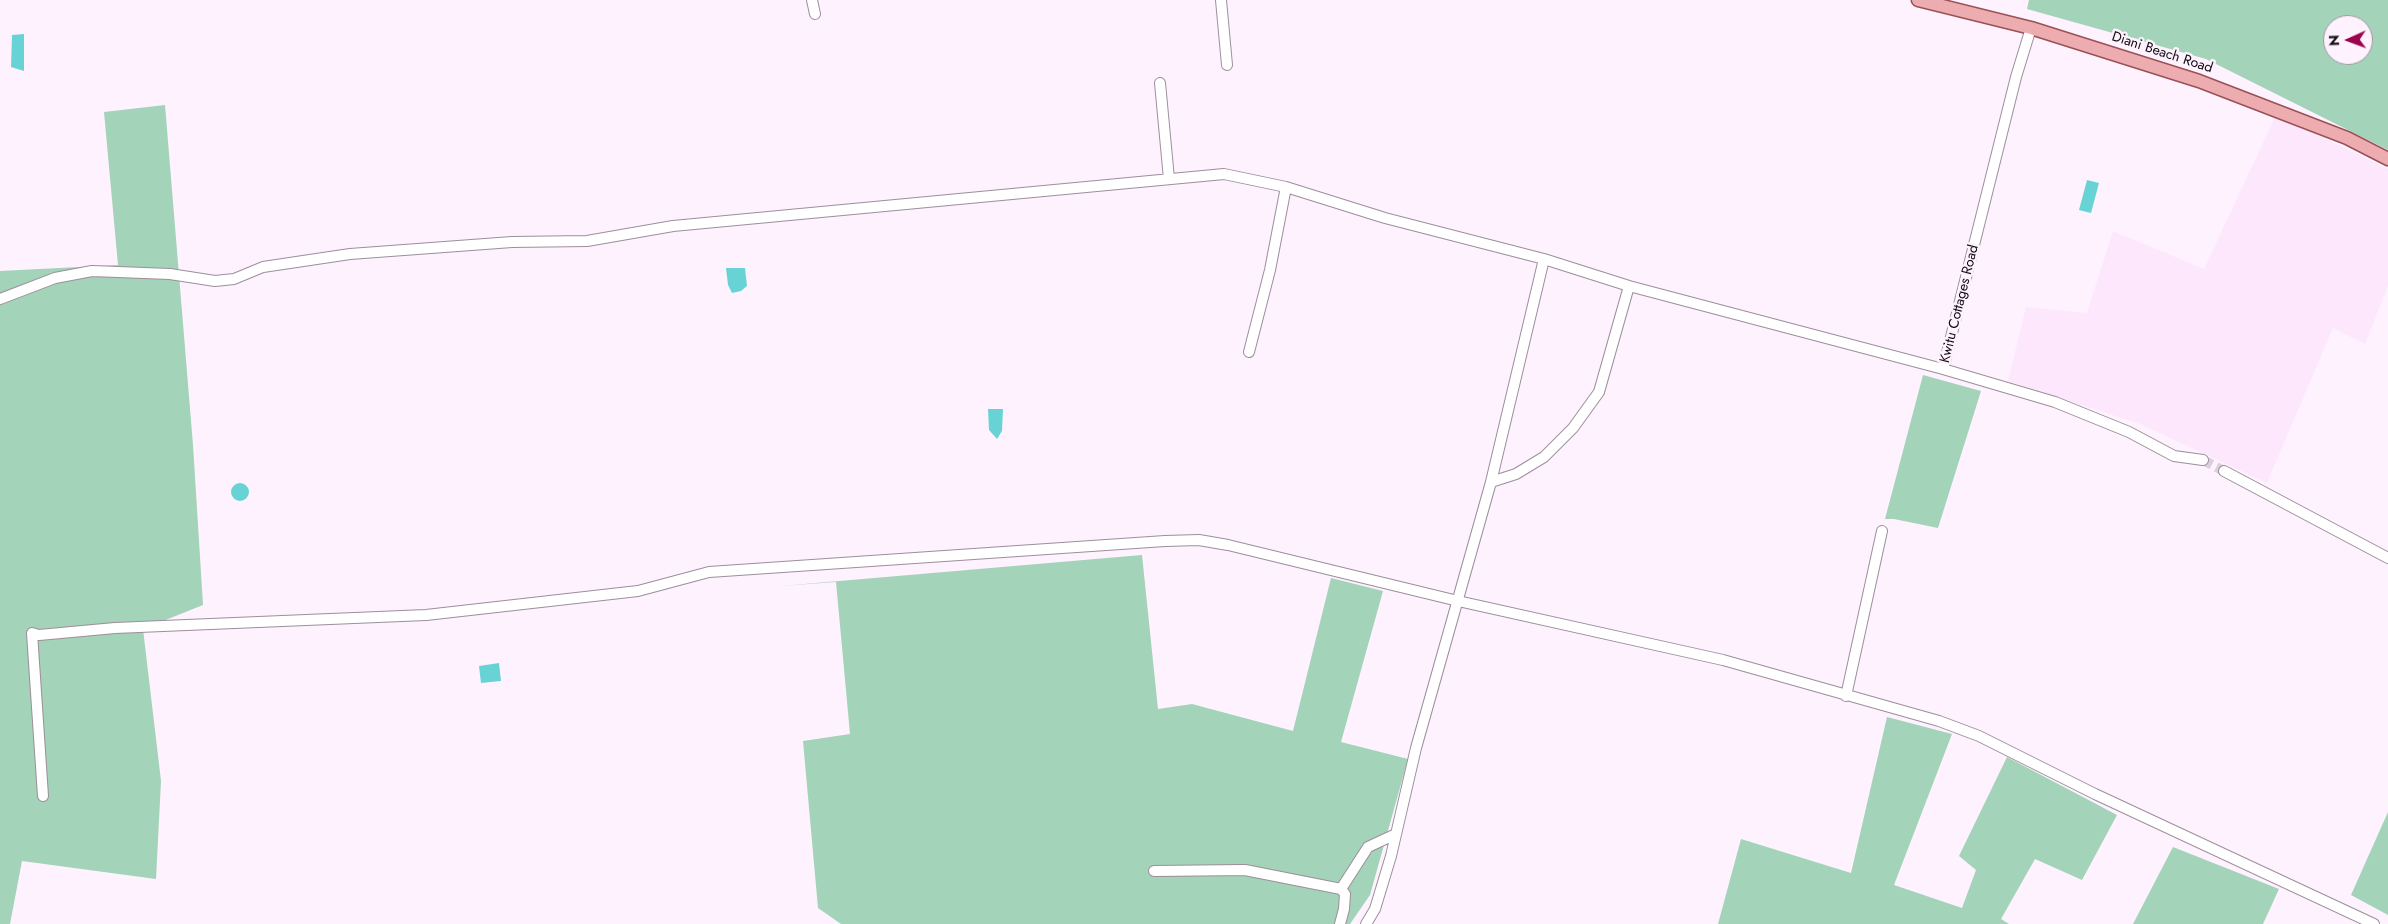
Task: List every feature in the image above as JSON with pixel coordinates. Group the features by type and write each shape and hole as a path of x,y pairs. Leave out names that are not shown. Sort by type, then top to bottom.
{"main road":[{"name":"Diani Beach Road","path":"1920,0 2031,28 2199,81 2346,138 2388,159"}],"street":[{"path":"812,0 815,14"},
{"path":"1221,0 1227,65"},
{"name":"Kwitu Cottages Road","path":"0,298 55,278 92,271 170,274 215,282 234,279 263,267 350,254 512,242 586,241 673,226 1224,174 1286,187 1385,218 1544,259 1628,286 1943,369 2016,77 2031,28"},
{"path":"1160,83 1169,179"},
{"path":"1249,352 1270,270 1286,187"},
{"path":"1366,924 1374,909 1396,834 1419,739 1491,482 1544,259"},
{"path":"1491,482 1516,474 1544,458 1573,428 1599,392 1628,286"},
{"path":"1943,369 2055,402 2129,432 2174,456 2203,460"},
{"path":"2224,471 2388,558"},
{"path":"1846,696 1882,531"},
{"path":"43,796 32,633 39,635 115,628 426,615 638,591 710,572 1182,540 1228,545 1458,601 1723,660 1940,721 1979,736 2095,794 2374,924"},
{"path":"1340,889 1368,847 1396,834"},
{"path":"1154,871 1245,870 1340,889 1345,894 1340,924"}],"shaded area":[{"path":"2276,115 2388,169 2388,286 2365,344 2333,328 2267,483 2140,424 2008,381 2026,307 2087,313 2113,231 2204,269"}],"green space":[{"path":"2029,0 2388,0 2388,150 2206,59 2027,9"},
{"path":"165,105 193,445 203,605 143,629 161,781 156,879 22,861 10,924 0,924 0,271 118,265 104,112"},
{"path":"1923,375 1981,391 1938,528 1894,519 1885,519"},
{"path":"1142,555 1158,709 1192,704 1293,731 1331,578 1383,591 1341,742 1408,759 1370,895 1350,924 841,924 818,908 803,741 850,734 836,582 781,586"},
{"path":"1887,717 1952,734 1894,885 1962,908 1976,870 1959,856 2007,757 2117,815 2082,880 2035,859 2001,919 2009,924 1718,924 1741,839 1851,873"},
{"path":"2388,812 2388,915 2351,895"},
{"path":"2173,847 2279,889 2263,924 2133,924"}],"water":[{"path":"24,34 24,71 11,67 12,35"},
{"path":"2087,180 2099,183 2091,213 2079,210"},
{"path":"726,268 745,268 747,286 741,291 732,293 728,285"},
{"path":"988,409 1003,409 1002,431 997,439 989,430"},
{"path":"236,483 244,483 249,488 247,499 236,501 231,496 231,488"},
{"path":"499,663 501,681 481,683 479,666"}],"tunnel":[{"path":"2203,460 2224,471"}]}
